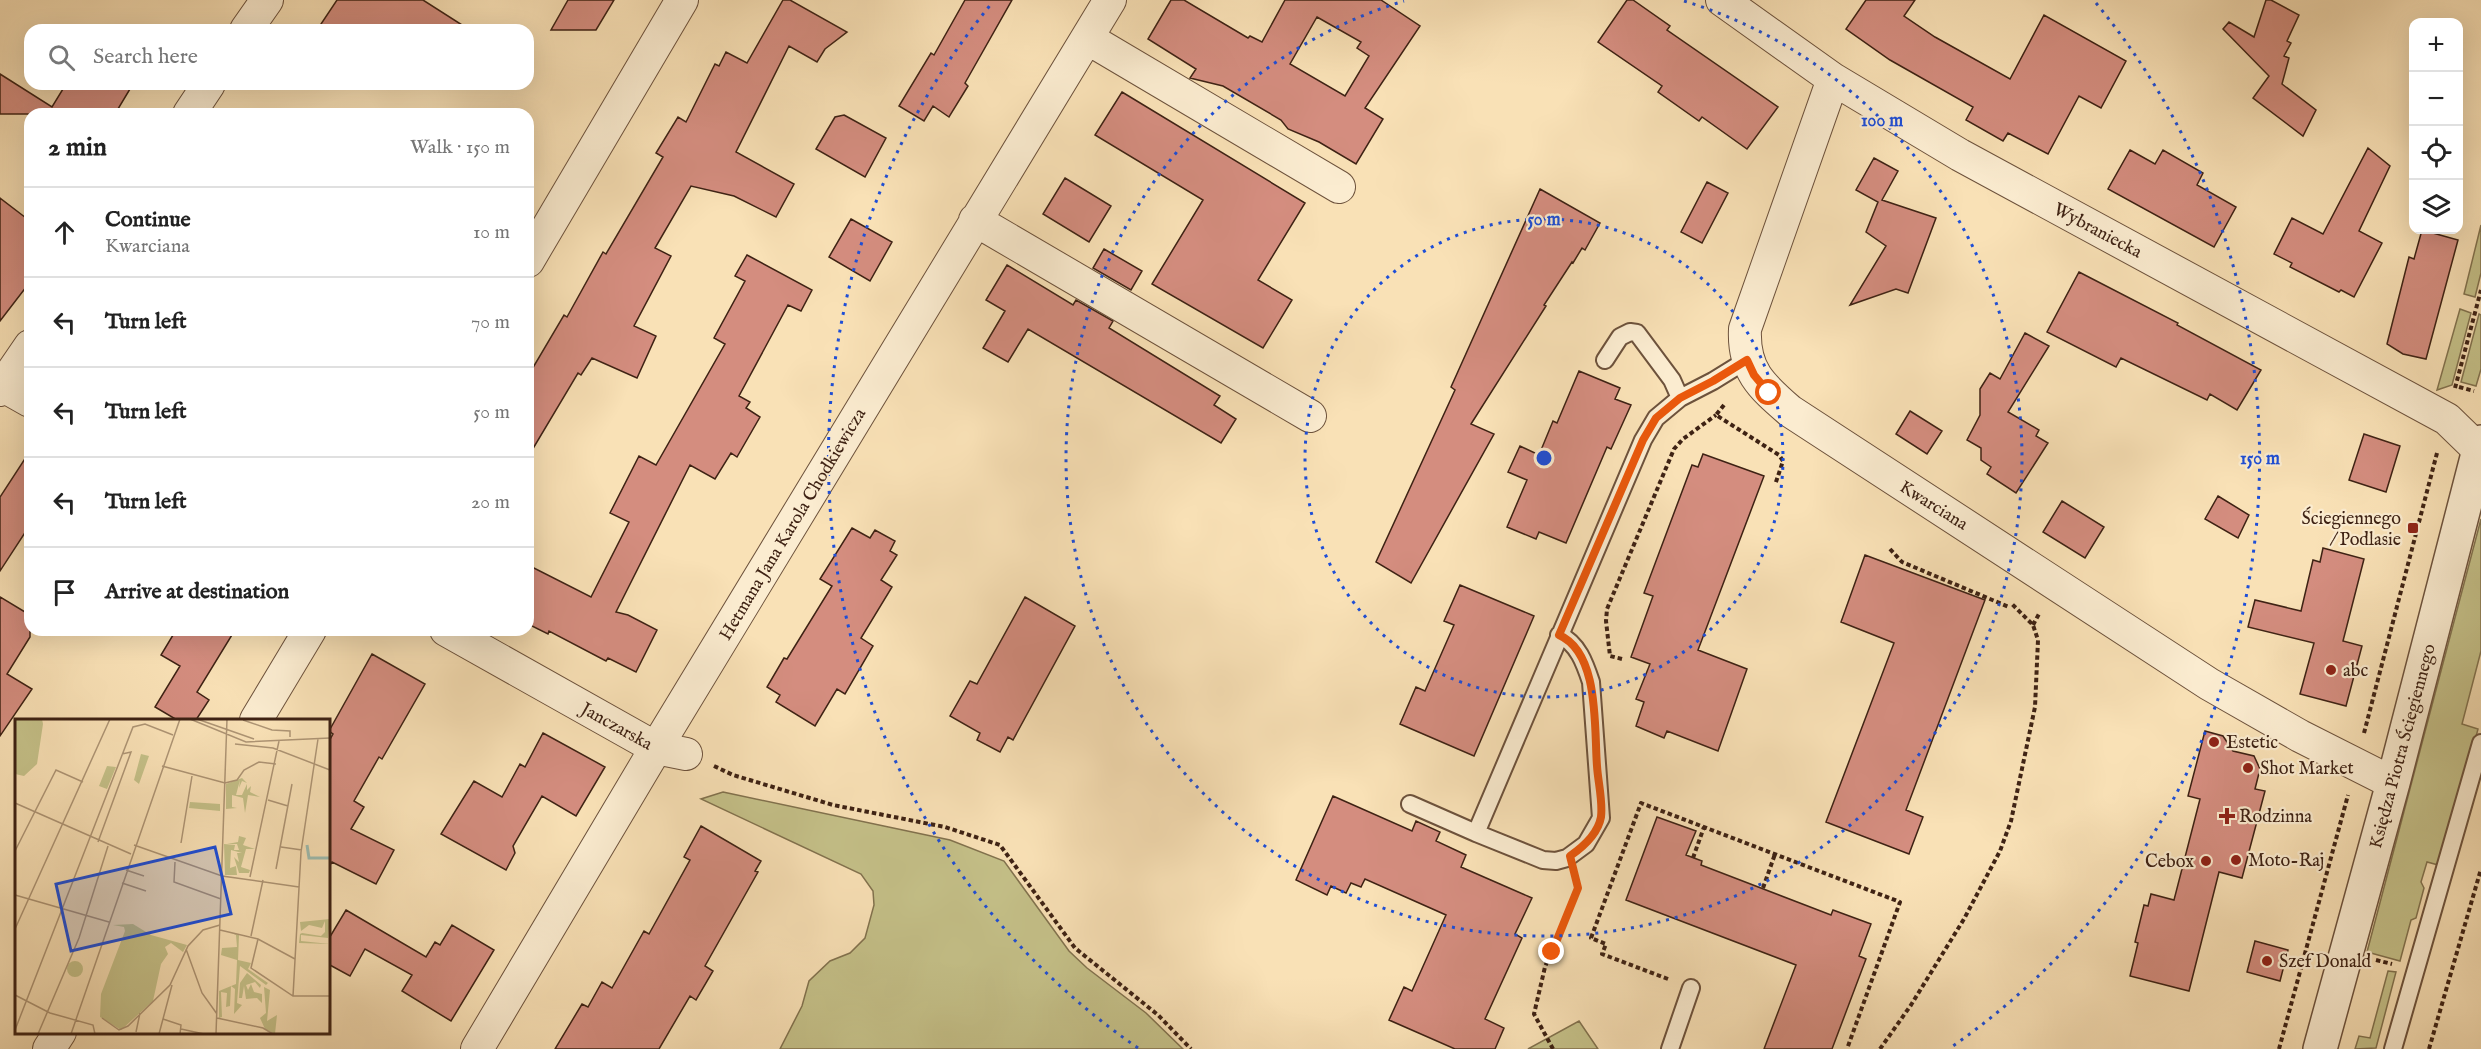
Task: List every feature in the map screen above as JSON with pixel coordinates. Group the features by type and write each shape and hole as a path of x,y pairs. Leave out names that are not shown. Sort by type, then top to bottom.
{"street":[{"path":"250,24 267,0"},
{"path":"534,251 682,0"},
{"name":"Hetmana Jana Karola Chodkiewicza","path":"477,1049 656,748 1110,0"},
{"name":"Wybraniecka","path":"1722,0 1833,79 1960,155 2446,419 2480,448"},
{"path":"1087,38 1339,187"},
{"name":"Kwarciana","path":"1833,79 1744,329 1747,360 1754,375 1769,393 1790,411 2209,684 2300,736 2393,783"},
{"path":"193,108 205,90"},
{"path":"975,220 1310,416"},
{"path":"24,354 1,386 24,398"},
{"name":"Księdza Piotra Ściegiennego","path":"2320,1049 2393,783 2480,448"},
{"path":"257,719 306,636"},
{"name":"Janczarska","path":"457,636 656,748 686,754"},
{"path":"49,1049 59,1034"}],"lane":[{"path":"1605,360 1620,337 1630,332 1637,333 1672,380 1680,398"},
{"path":"1476,833 1643,440 1656,418 1680,398 1747,360"},
{"path":"1410,804 1543,860 1556,861 1570,856 1586,844 1601,818 1591,682 1575,647 1567,638 1559,635"},
{"path":"2393,1049 2481,743"},
{"path":"1670,1049 1691,988"}],"path":[{"path":"2474,391 2455,386 2481,290"},
{"path":"1622,659 1610,656 1607,609 1670,455 1683,439 1716,415 1728,399"},
{"path":"1716,415 1779,455 1783,461 1775,484"},
{"path":"2362,743 2440,443"},
{"path":"1880,1049 1911,1005 1964,919 2000,852 2011,821 2035,707 2038,640 2033,625 2010,605 1902,562 1890,549"},
{"path":"686,754 734,775 833,805 945,827 1000,845 1075,948 1158,1015 1191,1049"},
{"path":"2279,1049 2349,790"},
{"path":"1691,988 1602,954 1606,944 1591,938 1641,803 1900,902 1847,1049"},
{"path":"1693,858 1704,827"},
{"path":"1763,888 1776,854"},
{"path":"1553,1049 1534,1014 1545,967 1578,888 1570,856"},
{"path":"2429,1049 2481,869"},
{"path":"2371,970 2374,960 2416,970"}],"shaded area":[{"path":"2481,225 2481,273 2475,297 2464,294"},
{"path":"2460,309 2471,313 2452,385 2437,390"},
{"path":"2479,314 2481,315 2481,369 2476,386 2461,382"},
{"path":"2481,519 2481,651 2462,724 2478,729 2442,866 2427,862 2421,882 2424,888 2416,918 2411,920 2400,961 2367,952"},
{"path":"723,792 950,840 1004,861 1069,951 1087,968 1146,1013 1183,1049 780,1049 802,1006 809,981 830,961 850,953 865,938 874,905 873,891 861,874 701,799"},
{"path":"2388,971 2396,972 2376,1048 2355,1049 2359,1036 2370,1038"},
{"path":"1579,1021 1598,1049 1528,1049"}],"building":[{"path":"337,0 423,0 461,24 321,24"},
{"path":"568,0 614,0 596,30 551,30"},
{"path":"783,0 790,0 847,32 825,49 817,62 789,46 736,152 794,184 776,217 734,196 691,186 655,248 671,256 634,326 656,336 637,378 592,358 581,375 578,373 534,447 534,366 564,315 567,317 603,252 606,254 663,157 656,153 678,117 686,122 715,64 719,66 726,52 747,63"},
{"path":"965,0 1012,0 965,83 968,86 949,117 933,106 924,121 899,106 931,53 934,55"},
{"path":"1171,0 1184,0 1248,38 1250,36 1262,42 1285,0 1381,0 1420,26 1365,108 1383,119 1356,164 1319,142 1288,129 1281,120 1223,86 1190,78 1196,69 1148,39","holes":["1317,17 1361,42 1357,48 1369,56 1345,96 1290,64"]},
{"path":"1627,0 1633,0 1670,26 1667,30 1778,107 1747,149 1702,117 1699,121 1658,92 1662,86 1598,42"},
{"path":"1866,0 1915,0 1904,16 1935,37 2010,79 2044,15 2126,61 2101,108 2079,96 2048,154 2008,133 2003,141 1966,120 1973,107 1890,60 1846,29"},
{"path":"2266,0 2271,0 2299,15 2287,41 2291,43 2284,56 2289,58 2282,84 2316,110 2303,136 2253,98 2269,76 2223,29 2229,22 2254,37"},
{"path":"0,74 52,107 62,90 129,90 119,108 24,108 24,114 0,114"},
{"path":"1122,92 1305,203 1258,280 1292,300 1263,348 1152,284 1203,200 1095,135"},
{"path":"844,115 886,138 865,177 816,149 835,117"},
{"path":"2368,148 2390,166 2359,231 2382,243 2354,297 2341,290 2339,292 2290,267 2292,263 2274,254 2292,218 2323,234"},
{"path":"2130,150 2155,164 2163,150 2203,173 2197,185 2236,207 2214,247 2108,189"},
{"path":"1874,158 1898,171 1882,200 1936,218 1908,293 1896,289 1850,305 1886,246 1866,232 1878,202 1856,190"},
{"path":"1065,178 1111,206 1089,242 1043,214"},
{"path":"1707,182 1728,193 1702,243 1681,232"},
{"path":"1540,189 1600,223 1585,250 1582,248 1544,305 1546,306 1471,424 1494,434 1411,583 1376,562 1455,390 1451,387"},
{"path":"0,198 24,216 24,290 0,321"},
{"path":"851,219 892,242 870,281 829,257"},
{"path":"2421,234 2436,234 2458,240 2426,359 2403,354 2387,344 2409,257 2414,259"},
{"path":"1104,249 1142,271 1131,290 1093,268"},
{"path":"747,255 812,290 801,311 788,305 739,396 750,402 746,408 760,417 737,457 731,453 715,479 690,465 616,612 628,615 657,630 636,672 608,658 606,661 549,631 548,634 534,627 534,568 591,597 629,522 610,513 639,456 656,465 725,344 714,338 745,281 735,276"},
{"path":"1007,265 1073,305 1076,300 1113,321 1109,328 1220,396 1214,405 1236,419 1221,443 1028,329 1008,362 983,348 1005,311 986,300"},
{"path":"2079,272 2178,323 2177,325 2261,370 2237,410 2210,394 2207,400 2121,358 2116,367 2047,332"},
{"path":"2025,333 2049,346 2008,412 2039,430 2036,436 2048,443 2016,493 1987,474 1991,467 1981,460 1981,448 1967,440 1980,415 1980,389 1990,373 2000,379"},
{"path":"1579,371 1620,388 1615,399 1631,405 1611,449 1607,447 1566,543 1539,532 1536,539 1507,527 1527,480 1508,472 1520,446 1539,455 1553,421 1557,423"},
{"path":"1910,411 1942,431 1927,454 1896,434"},
{"path":"2364,434 2400,446 2386,492 2349,480"},
{"path":"1703,454 1764,476 1698,650 1747,669 1718,751 1667,731 1664,738 1636,726 1644,702 1636,699 1650,664 1631,657 1653,596 1644,593 1692,465 1698,467"},
{"path":"24,460 24,534 0,571 0,497"},
{"path":"2218,496 2249,515 2238,538 2205,519"},
{"path":"2062,501 2104,527 2085,558 2043,532"},
{"path":"852,528 870,538 875,530 895,541 890,551 897,555 881,580 892,587 861,638 873,646 845,694 837,689 815,726 776,702 780,695 767,687 832,586 820,579"},
{"path":"2323,548 2364,559 2343,641 2362,646 2346,706 2300,694 2314,643 2248,627 2255,600 2301,611 2313,560 2320,562"},
{"path":"1865,555 1985,600 1906,810 1923,817 1909,854 1826,822 1894,643 1841,622"},
{"path":"1460,585 1534,616 1474,756 1400,724 1416,687 1425,691 1454,625 1444,621"},
{"path":"0,597 24,611 24,636 30,636 7,674 32,689 0,736"},
{"path":"1025,597 1075,626 1013,740 1008,737 1000,752 977,740 980,733 950,716 970,681 977,684"},
{"path":"172,636 231,636 197,692 209,700 197,719 175,719 155,707 180,666 161,655"},
{"path":"372,654 425,684 382,759 379,757 354,801 364,807 351,829 394,850 376,884 332,862 330,865 330,739 333,734 330,729"},
{"path":"2205,731 2223,736 2233,751 2254,756 2260,769 2255,789 2265,791 2242,878 2219,872 2189,991 2130,976 2144,905 2148,906 2151,894 2174,900 2200,799 2188,796"},
{"path":"543,733 605,767 576,816 542,796 513,846 515,853 506,870 441,834 474,781 502,797 520,764 525,767"},
{"path":"1333,796 1412,831 1416,821 1440,832 1436,841 1466,855 1461,867 1532,898 1515,934 1522,938 1485,1019 1504,1028 1495,1049 1455,1049 1389,1020 1404,987 1412,991 1446,915 1365,879 1361,887 1351,883 1346,893 1331,886 1327,895 1296,880"},
{"path":"1657,817 1696,831 1686,855 1702,861 1701,865 1831,915 1833,910 1871,924 1859,956 1866,959 1832,1049 1764,1049 1796,965 1626,900"},
{"path":"701,826 761,861 755,871 758,872 705,966 713,971 696,1000 690,996 659,1049 555,1049 582,1004 588,1007 602,982 612,988 644,931 649,934 690,860 684,857"},
{"path":"346,910 426,957 435,942 440,945 452,925 494,950 451,1021 402,991 412,975 365,949 350,976 330,965 330,937"},
{"name":"Szef Donald","path":"2255,941 2288,950 2280,981 2247,972"}],"place":[{"name":"Ściegiennego / Podlasie","path":"2413,528"},
{"name":"abc","path":"2331,670"},
{"name":"Estetic","path":"2214,742"},
{"name":"Shot Market","path":"2248,768"},
{"name":"Rodzinna","path":"2227,816"},
{"name":"Moto-Raj","path":"2236,860"},
{"name":"Cebox","path":"2206,861"},
{"name":"Szef Donald","path":"2267,961"}],"route":[{"path":"1552,952 1578,888 1570,856 1586,844 1601,818 1591,682 1575,647 1567,638 1559,635 1643,440 1656,418 1680,398 1747,360 1754,375 1769,393"}]}
